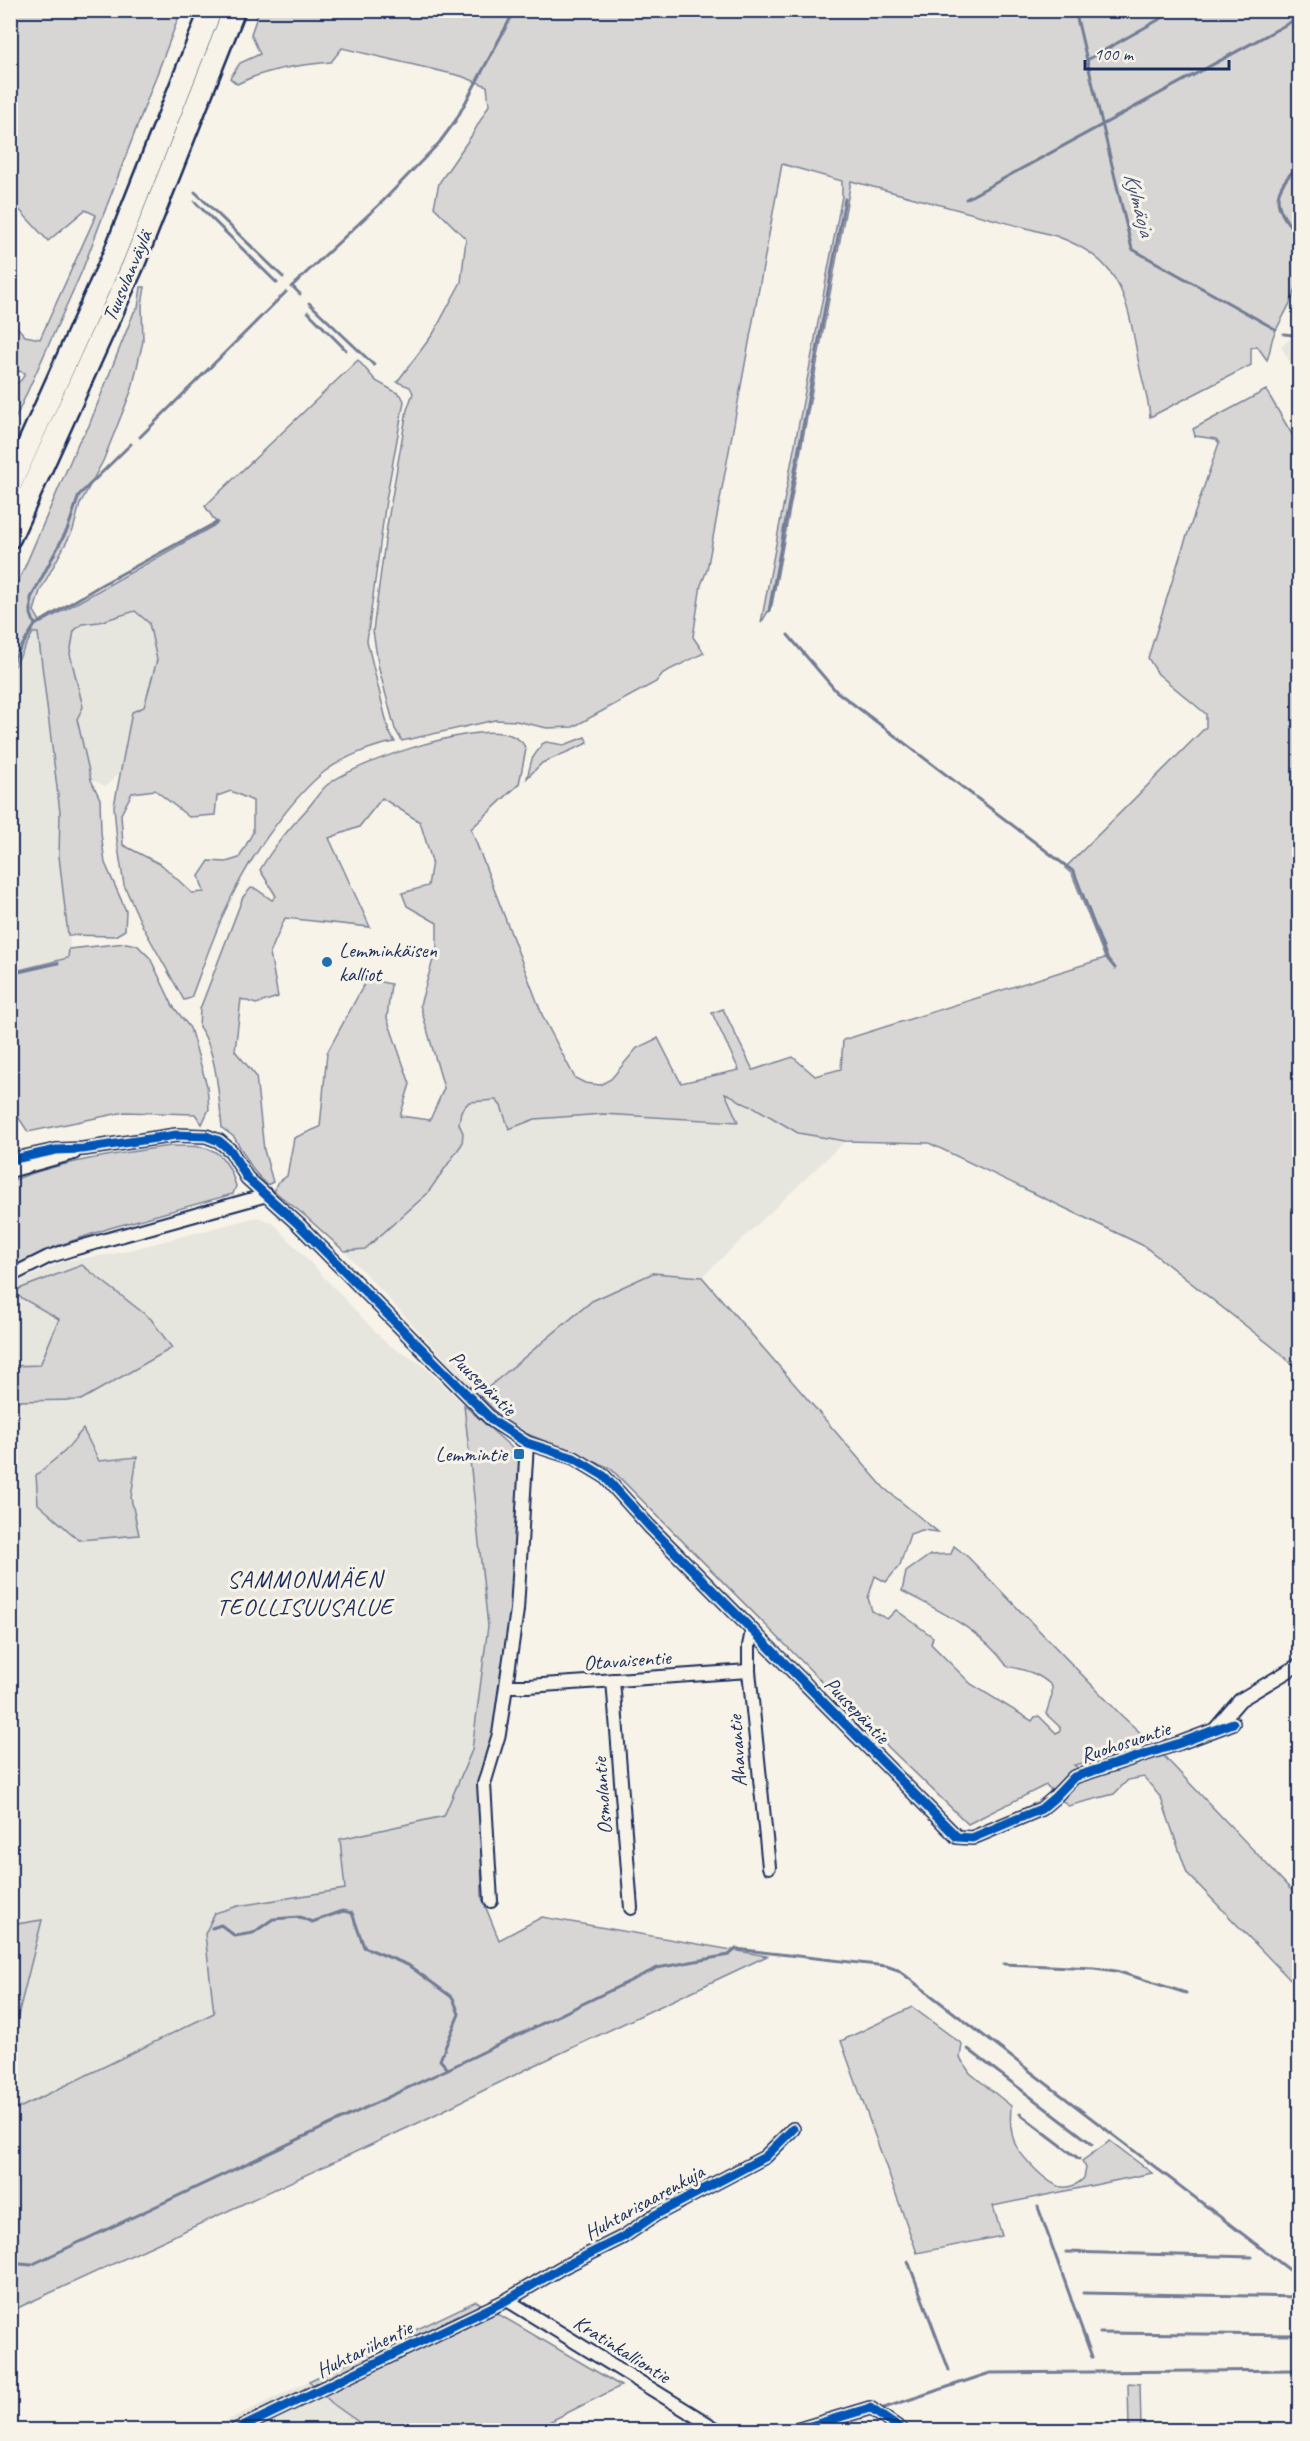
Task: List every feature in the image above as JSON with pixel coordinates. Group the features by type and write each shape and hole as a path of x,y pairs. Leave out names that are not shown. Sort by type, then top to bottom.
{"highway":[{"name":"Tuusulanväylä","path":"10,486 114,255 211,10"},
{"name":"Tuusulanväylä","path":"10,537 133,265 234,10"}],"street":[{"name":"Puusepäntie","path":"10,1160 56,1150 84,1149 176,1135 212,1137 231,1151 248,1178 298,1224 493,1420 506,1431 527,1443 574,1458 604,1476 649,1526 957,1837 972,1838"},
{"name":"Puusepäntie","path":"10,1172 59,1159 84,1149"},
{"path":"10,1276 48,1257 267,1194"},
{"path":"490,1901 484,1784 499,1734 508,1686 517,1610 527,1443"},
{"name":"Ahavantie","path":"752,1631 749,1646 749,1671 769,1867"},
{"path":"1214,1731 1240,1700 1299,1664"},
{"name":"Otavaisentie","path":"508,1686 749,1671"},
{"name":"Osmolantie","path":"613,1680 631,1908"},
{"name":"Ruohosuontie","path":"972,1838 1041,1809 1074,1777 1233,1723"},
{"name":"Huhtarisaarenkuja","path":"507,2300 561,2268 623,2237 655,2215 765,2157 793,2129"},
{"name":"Huhtariihentie","path":"236,2430 507,2300"},
{"name":"Kratinkalliontie","path":"507,2300 718,2430"},
{"path":"797,2430 870,2408 902,2430"}],"shaded area":[{"path":"11,10 181,11 82,271 11,428 11,389 25,373 19,371 11,375 11,320 25,336 40,339 96,215 85,210 48,241 15,205 11,206"},
{"path":"259,11 1299,11 1300,274 1298,283 1273,336 1267,360 1257,346 1251,348 1251,365 1150,417 1129,313 1116,281 1094,256 1077,245 1056,236 851,181 772,605 761,623 842,196 842,181 782,164 707,570 701,585 693,637 704,653 663,673 656,682 573,727 547,728 516,721 495,720 402,741 395,729 379,669 373,631 387,526 407,410 413,393 410,387 397,382 433,334 461,282 466,239 434,207 439,183 472,135 489,105 487,86 461,76 342,48 331,62 283,68 237,84 230,78 240,63 260,54 251,34"},
{"path":"1299,280 1300,379 1281,346 1292,338"},
{"path":"141,287 145,287 142,305 143,341 132,389 103,461 80,504 73,530 40,591 34,611 41,623 217,524 205,506 358,360 376,381 401,395 404,401 386,500 367,641 389,732 395,742 358,753 324,772 287,810 253,858 236,888 191,998 184,1000 142,925 124,885 117,841 114,806 132,712 144,707 157,660 149,623 135,611 99,622 82,624 74,631 70,654 83,707 77,719 91,780 100,799 105,863 126,911 125,930 115,936 68,935 59,856 60,812 38,633 33,633 11,672 11,599 79,441 88,428 134,312 138,308","holes":["155,790 189,817 215,815 217,796 231,791 253,801 253,832 239,858 226,862 209,861 199,876 204,892 192,893 162,865 123,845 121,814 132,793"]},
{"path":"1266,390 1300,448 1299,1371 1279,1352 1144,1246 929,1143 845,1141 798,1133 725,1093 738,1122 603,1114 535,1119 509,1129 501,1106 496,1100 469,1102 461,1111 459,1124 463,1133 462,1144 427,1194 365,1249 344,1251 274,1191 277,1183 287,1176 294,1138 320,1127 327,1053 367,979 391,984 387,1018 410,1084 400,1116 430,1120 444,1088 420,1005 437,946 437,923 407,906 402,893 428,886 432,861 420,822 382,798 359,827 329,838 370,927 285,918 270,953 278,997 256,1004 241,999 235,1051 256,1076 264,1150 273,1182 267,1185 254,1171 234,1137 222,1128 213,1062 210,1049 199,1027 200,1009 243,897 251,888 272,900 276,896 260,870 282,838 327,785 361,766 385,757 462,735 505,734 519,740 526,749 519,784 471,829 543,1017 575,1078 585,1083 600,1085 611,1079 637,1048 658,1038 681,1083 739,1070 712,1013 723,1009 753,1070 793,1057 815,1076 841,1069 843,1040 1105,958 1072,874 1065,868 1206,727 1206,714 1158,674 1148,658 1219,443 1216,439 1195,436 1193,429"},
{"path":"135,611 149,623 157,660 144,707 132,712 120,772 106,786 91,780 77,719 70,654 74,631 82,624 99,622"},
{"path":"33,632 38,632 60,812 59,856 70,944 68,958 11,972 11,672"},
{"path":"585,737 588,743 542,763 527,778 532,759 542,744 546,742 564,745"},
{"path":"126,943 137,945 150,958 173,1006 190,1028 207,1086 209,1109 202,1124 195,1114 125,1112 28,1132 11,1106 11,972 68,958 69,949"},
{"path":"725,1092 735,1096 747,1107 754,1107 798,1133 845,1141 702,1277 653,1273 592,1301 479,1395 344,1251 365,1249 427,1194 463,1133 459,1124 461,1111 469,1102 496,1100 501,1106 509,1129 535,1119 603,1114 738,1122"},
{"path":"170,1146 195,1146 220,1155 226,1162 236,1186 233,1194 110,1228 54,1247 11,1269 11,1181 69,1163"},
{"path":"257,1217 273,1223 387,1344 421,1364 464,1405 488,1626 472,1750 444,1816 340,1839 345,1889 238,1906 215,1913 205,1934 214,2013 11,2112 11,2043 42,1920 11,1925 11,1285 64,1261 114,1254"},
{"path":"82,1265 151,1319 172,1348 81,1400 11,1401 11,1366 40,1365 59,1319 11,1292"},
{"path":"653,1273 702,1277 884,1488 938,1532 922,1530 910,1534 900,1565 886,1582 875,1576 868,1598 872,1611 887,1619 896,1610 933,1637 931,1644 971,1684 1032,1721 1039,1716 1056,1733 1060,1731 1060,1727 1046,1714 1052,1695 1052,1686 1031,1673 1007,1666 985,1642 959,1622 902,1591 906,1572 930,1555 951,1554 954,1546 968,1557 1122,1716 1155,1746 1074,1765 1089,1775 1161,1753 1299,1898 1299,1989 1187,1873 1161,1798 1144,1777 1128,1780 1114,1794 1068,1806 1046,1785 968,1824 851,1711 610,1468 513,1428 479,1395 592,1301"},
{"path":"464,1405 511,1447 521,1459 512,1639 496,1724 480,1789 482,1898 499,1940 542,1917 767,1956 418,2123 11,2311 11,2112 214,2013 205,1934 215,1913 238,1906 345,1889 340,1839 444,1816 472,1750 488,1626"},
{"path":"83,1429 99,1461 137,1457 131,1498 139,1535 79,1540 38,1504 36,1475 65,1451"},
{"path":"42,1920 11,2043 11,1925"},
{"path":"912,2007 962,2044 960,2058 970,2073 1011,2106 1011,2130 1018,2150 1050,2182 1063,2187 1077,2184 1084,2178 1086,2168 1082,2161 1110,2141 1152,2173 993,2206 1002,2236 917,2253 841,2041"},
{"path":"476,2301 621,2386 533,2430 370,2430 333,2404 309,2381"},
{"path":"309,2381 333,2404 370,2430 207,2430"},
{"path":"1128,2383 1140,2384 1141,2428 1145,2430 1129,2430"}],"waterway":[{"path":"291,287 383,201 439,143 456,120 515,10"},
{"name":"Kylmäoja","path":"1075,10 1132,249 1275,329"},
{"path":"1087,60 1176,10"},
{"path":"966,199 1300,17"},
{"name":"Kylmäoja","path":"1300,164 1284,182 1278,198 1282,214 1296,233 1300,233"},
{"path":"195,192 283,277"},
{"path":"769,611 845,199"},
{"path":"195,202 277,283"},
{"path":"292,286 300,294"},
{"path":"140,437 286,292"},
{"path":"309,303 374,365"},
{"path":"308,312 346,350"},
{"path":"1284,334 1293,335"},
{"path":"10,665 35,625 31,614 31,598 68,528 79,495 131,444"},
{"path":"35,625 101,585 217,522"},
{"path":"788,635 836,691 1074,872 1107,958 1115,968"},
{"path":"10,974 58,963"},
{"path":"212,1928 221,1925 235,1936 253,1933 273,1919 300,1917 312,1922 343,1911 352,1913 364,1947 408,1965 453,1998 459,2014 440,2060 448,2069"},
{"path":"10,2263 31,2265 657,1968 729,1955 736,1949 886,1966 898,1970 1300,2278"},
{"path":"1004,1964 1116,1971 1186,1993"},
{"path":"968,2049 1092,2144"},
{"path":"1020,2114 1079,2159"},
{"path":"1038,2207 1092,2357"},
{"path":"1066,2252 1252,2257"},
{"path":"908,2261 949,2370"},
{"path":"1083,2293 1300,2297"},
{"path":"1100,2333 1300,2335"},
{"path":"884,2408 990,2373 1300,2370"}],"cycle path":[{"path":"10,1160 56,1150 83,1149 176,1135 206,1136 219,1141 231,1151 247,1178 298,1224 493,1421 527,1443 574,1458 604,1476 649,1526 957,1837 972,1838 1041,1809 1074,1777 1180,1743 1233,1723"},
{"path":"236,2430 507,2300 561,2268 623,2237 655,2215 765,2157 793,2129"},
{"path":"797,2430 870,2408 902,2430"}],"place":[{"name":"Lemminkäisen kalliot","path":"327,962"},
{"name":"Lemmintie","path":"519,1454"}],"district":[{"name":"SAMMONMÄEN TEOLLISUUSALUE","path":"305,1593"}]}
